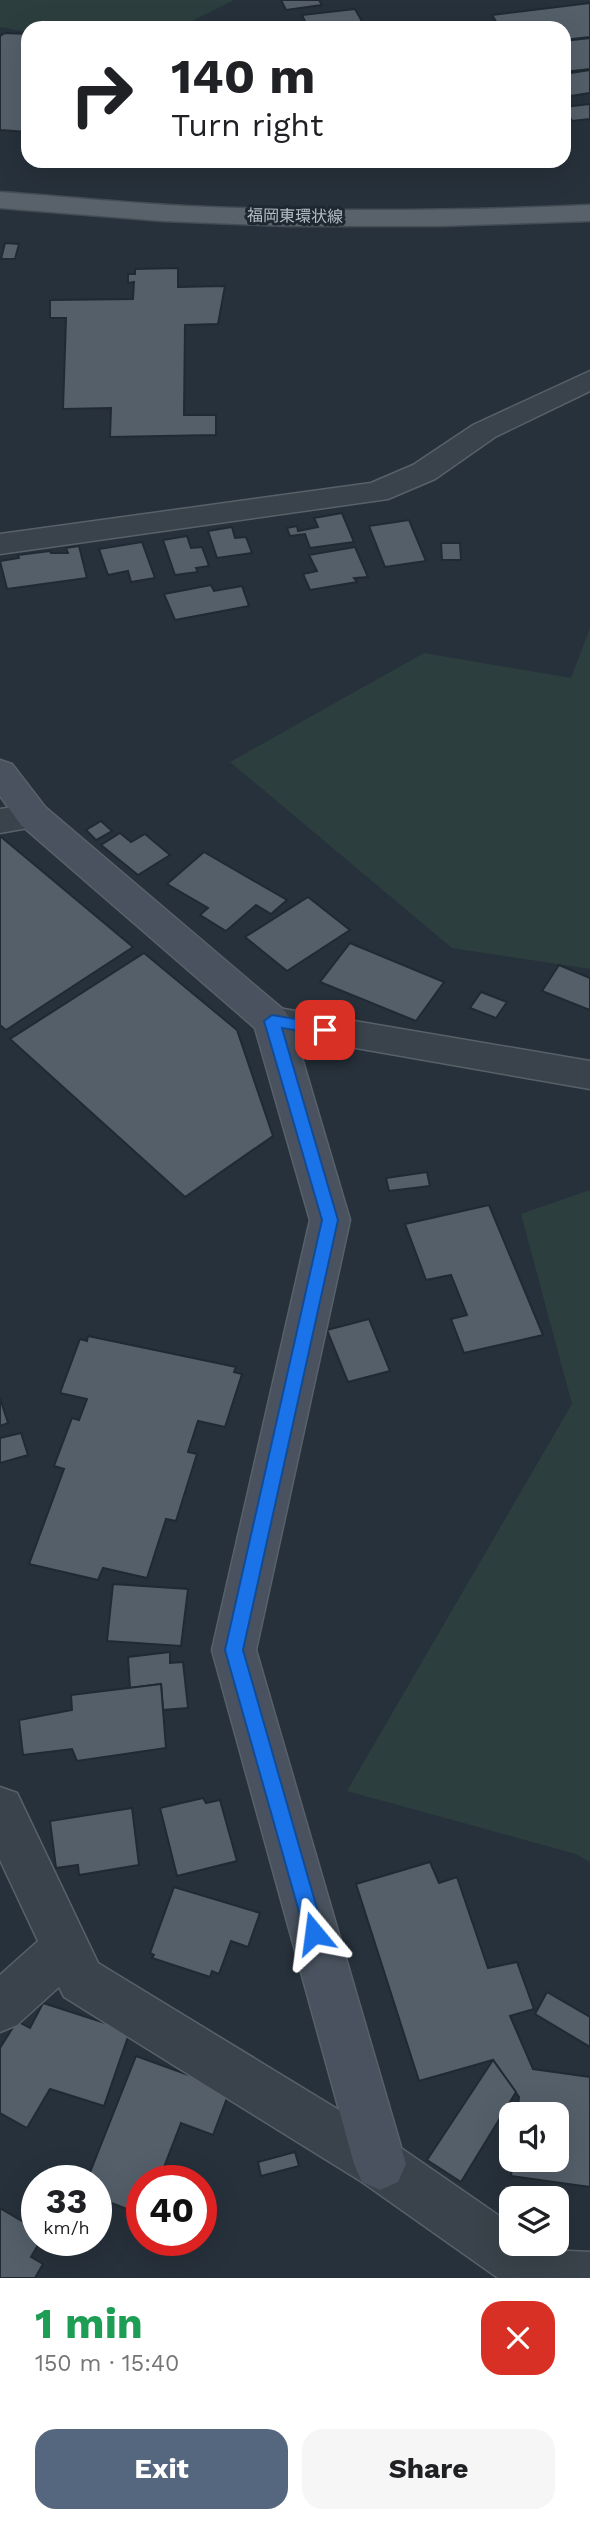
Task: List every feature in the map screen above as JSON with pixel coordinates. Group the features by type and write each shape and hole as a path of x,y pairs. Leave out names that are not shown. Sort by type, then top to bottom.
{"main road":[{"name":"福岡東環状線","path":"0,178 192,192 302,195 485,195 590,191"},
{"name":"福岡東環状線","path":"0,200 185,214 289,217 484,218 590,213"}],"street":[{"path":"0,544 377,492 424,472 484,431 590,380"},
{"path":"0,772 17,819 272,1021 590,1075"},
{"path":"272,1021 330,1220 234,1650 380,2164"},
{"path":"0,1809 81,1980 380,2164 540,2276 590,2278"},
{"path":"0,2008 66,1948"}],"green space":[{"path":"0,0 234,0 192,21 21,21 21,31 0,27"},
{"path":"590,628 590,969 452,948 230,762 424,653 571,678"},
{"path":"590,1190 590,1862 576,1854 347,1791 572,1404 521,1214"}],"building":[{"path":"281,0 319,0 322,5 286,10"},
{"path":"590,3 590,37 571,39 571,21 496,21 492,15"},
{"path":"355,9 362,21 305,21 302,15"},
{"path":"5,33 21,34 21,132 0,130 0,36"},
{"path":"590,38 590,69 571,71 571,40"},
{"path":"590,70 590,93 571,96 571,73"},
{"path":"590,104 590,119 572,121 571,106"},
{"path":"5,243 19,244 15,259 1,259"},
{"path":"178,268 178,287 225,286 218,324 185,325 184,415 216,415 216,435 110,437 111,408 63,409 66,318 50,318 50,300 133,299 134,282 128,283 128,274 135,274 135,269"},
{"path":"342,513 354,542 310,548 305,534 290,536 287,528 297,526 298,531 318,527 314,518"},
{"path":"409,520 426,561 385,567 369,526"},
{"path":"232,527 235,538 246,537 252,553 217,558 208,531"},
{"path":"187,536 191,548 202,547 209,566 196,568 198,572 175,575 163,540"},
{"path":"142,542 155,578 131,582 128,571 108,575 99,549"},
{"path":"441,543 460,543 461,560 442,560"},
{"path":"79,546 87,578 7,589 0,561 19,558 18,555 50,551 68,553 66,548"},
{"path":"355,547 368,577 354,578 357,582 310,590 303,574 317,571 309,555"},
{"path":"211,585 214,591 242,586 249,606 175,620 164,594"},
{"path":"101,821 112,831 96,840 86,830"},
{"path":"120,833 131,842 145,834 170,855 138,875 101,845"},
{"path":"0,836 133,947 6,1030 0,1025"},
{"path":"204,852 287,900 271,914 256,905 226,931 200,915 208,908 167,884"},
{"path":"308,897 350,930 287,971 245,937"},
{"path":"350,943 444,982 416,1021 320,982"},
{"path":"144,953 237,1030 273,1136 185,1197 10,1039"},
{"path":"559,965 590,978 590,1010 542,991"},
{"path":"481,992 507,1002 496,1018 470,1008"},
{"path":"427,1172 430,1186 389,1191 386,1178"},
{"path":"489,1205 543,1335 464,1353 451,1319 467,1315 451,1275 426,1280 405,1224"},
{"path":"369,1319 390,1371 348,1382 327,1330"},
{"path":"88,1336 236,1367 234,1372 242,1374 225,1427 198,1421 188,1452 197,1454 176,1521 166,1519 147,1578 103,1568 98,1580 29,1564 64,1469 54,1466 72,1418 79,1420 87,1399 60,1393 80,1339 87,1341"},
{"path":"0,1398 8,1423 0,1426"},
{"path":"21,1433 28,1455 0,1463 0,1438"},
{"path":"113,1584 188,1589 181,1646 107,1641"},
{"path":"170,1652 170,1663 183,1662 188,1708 163,1710 161,1684 130,1688 128,1657"},
{"path":"161,1684 166,1748 77,1761 72,1749 23,1755 19,1720 72,1710 71,1695"},
{"path":"203,1798 206,1803 220,1800 237,1861 177,1876 160,1808"},
{"path":"132,1808 139,1865 79,1875 78,1865 56,1868 50,1821"},
{"path":"430,1862 439,1883 457,1877 488,1968 517,1962 534,2009 510,2016 533,2069 590,2077 590,2187 511,2176 512,2172 569,2172 569,2102 518,2102 519,2097 493,2060 419,2081 356,1884"},
{"path":"174,1887 260,1913 248,1947 231,1941 219,1974 212,1971 210,1977 152,1958 154,1955 150,1953"},
{"path":"547,1992 590,2017 590,2047 535,2014"},
{"path":"43,2003 130,2031 104,2106 50,2089 27,2128 0,2113 0,2048 17,2021 30,2028"},
{"path":"136,2056 230,2090 213,2135 181,2123 165,2165 126,2165 126,2209 112,2203 112,2165 93,2165"},
{"path":"493,2060 516,2092 510,2102 499,2102 499,2120 461,2182 427,2160"},
{"path":"295,2152 299,2166 261,2176 258,2162"},
{"path":"0,2208 21,2220 21,2256 32,2256 43,2264 35,2278 0,2278"}],"route":[{"path":"314,1933 234,1650 330,1220 272,1021 325,1030"}]}
